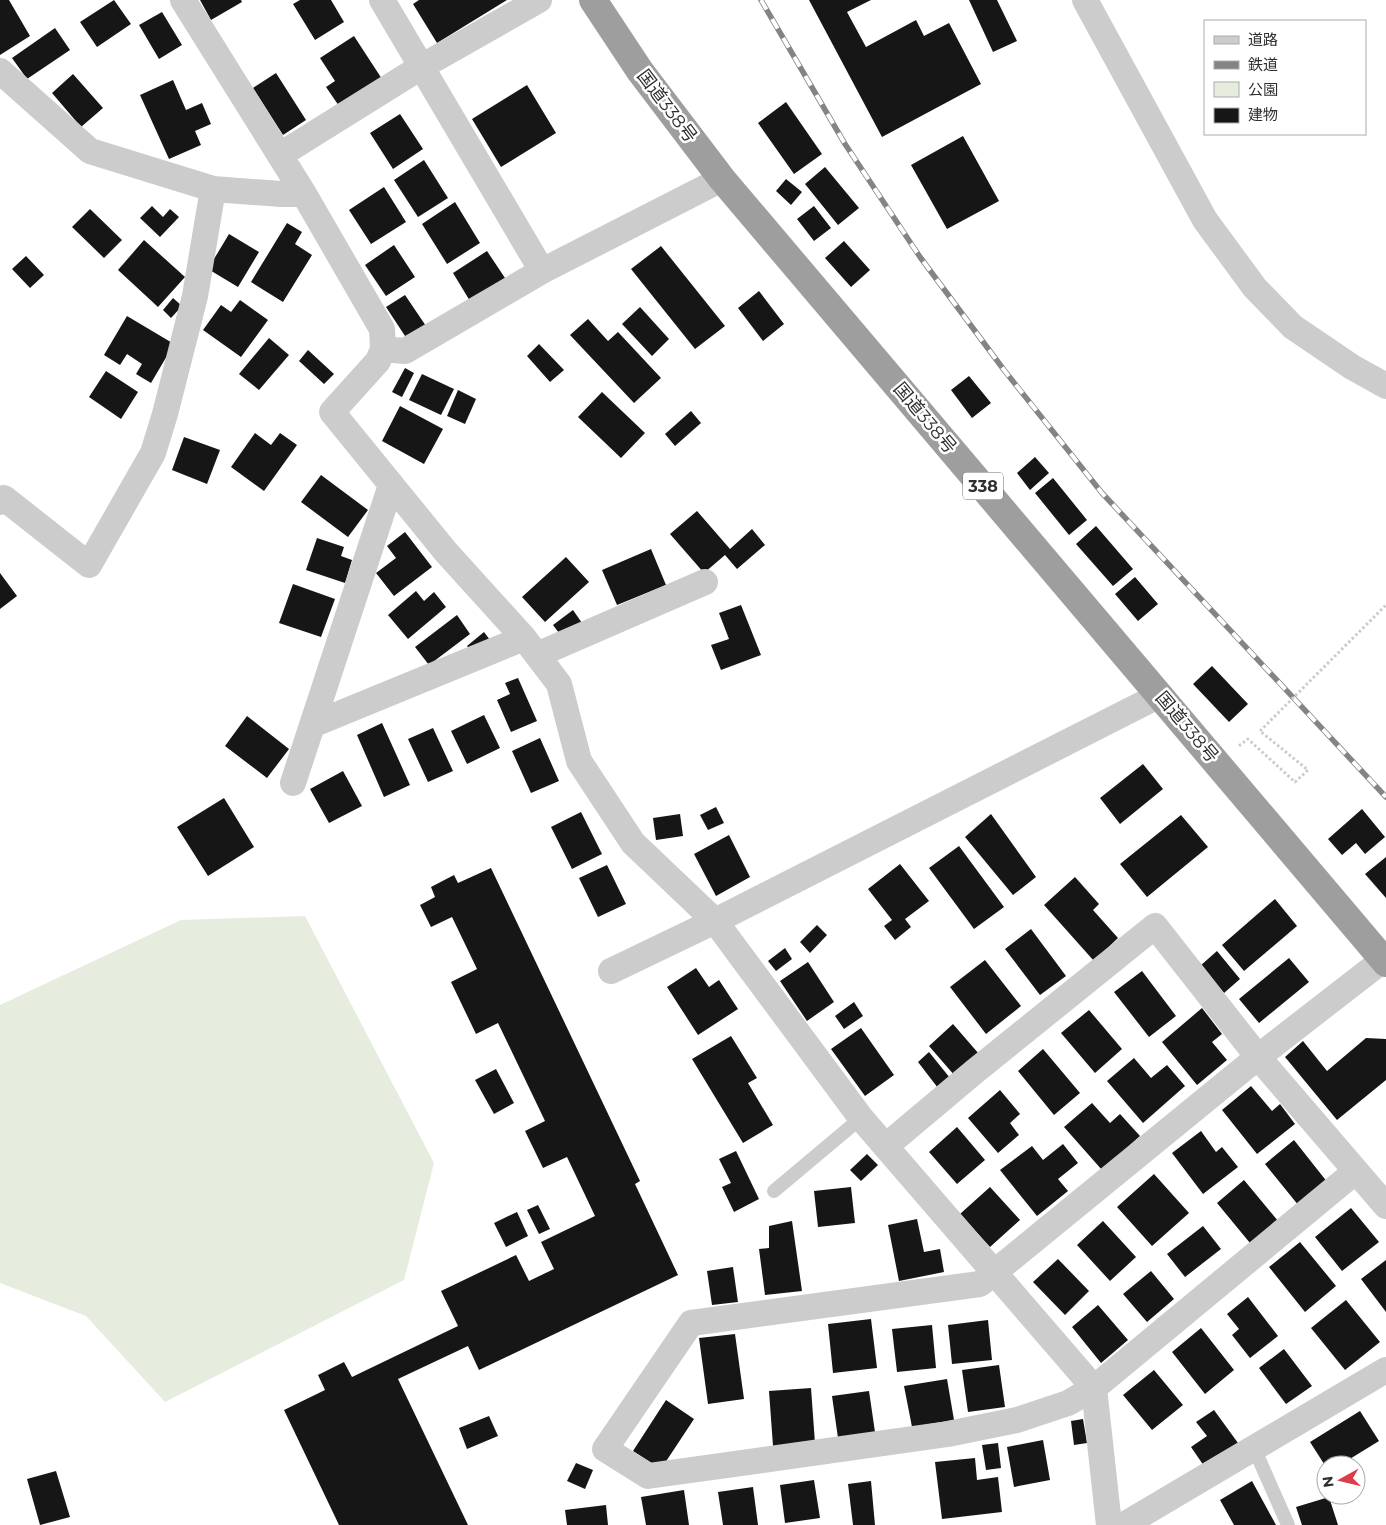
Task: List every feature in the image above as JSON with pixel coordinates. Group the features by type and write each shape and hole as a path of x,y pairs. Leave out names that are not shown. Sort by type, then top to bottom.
{"highway":[{"name":"国道338号","path":"593,0 640,71 722,179 1384,962"}],"street":[{"path":"183,0 304,194 382,329 383,349 378,361 332,412 446,552 530,646 559,684 579,760 633,842 715,921 861,1118 1094,1388 1109,1525"},
{"path":"382,0 542,271"},
{"path":"280,155 421,67 539,0"},
{"path":"1085,0 1205,220 1255,288 1293,327 1352,367 1386,386"},
{"path":"0,72 90,151 213,189 304,194"},
{"path":"383,349 405,351 542,271 722,179"},
{"path":"0,502 4,498 89,565 154,453 195,296 213,189"},
{"path":"293,782 391,485"},
{"path":"312,724 704,582"},
{"path":"611,971 715,921 1160,695"},
{"path":"886,1146 974,1072 1155,926 1258,1057 1386,1206"},
{"path":"1356,1171 1094,1388 1068,1402 1017,1420 948,1434 648,1476 605,1449 691,1323 980,1284 1258,1057 1384,962"},
{"path":"1124,1525 1386,1370"}],"lane":[{"path":"774,1192 861,1118"},
{"path":"1254,1448 1288,1525"}],"path":[{"path":"1248,739 1295,782 1308,770 1260,731 1386,605"}],"green space":[{"path":"305,916 434,1163 404,1280 165,1402 86,1316 0,1283 0,1005 181,920"}],"building":[{"path":"0,0 9,0 30,36 0,55"},
{"path":"114,0 131,24 97,47 80,22"},
{"path":"200,0 241,0 242,2 211,20"},
{"path":"300,0 331,0 344,22 315,40 293,4"},
{"path":"419,0 507,0 437,43 413,4"},
{"path":"809,0 871,0 847,12 866,47 916,20 924,36 949,23 981,84 882,137"},
{"path":"969,0 997,0 1017,41 993,52"},
{"path":"162,12 182,45 159,59 139,25"},
{"path":"55,28 70,50 27,79 12,58"},
{"path":"354,36 382,79 339,106 326,87 335,81 320,58"},
{"path":"276,73 306,120 283,135 253,88"},
{"path":"73,74 103,108 81,127 52,93"},
{"path":"173,80 186,110 202,103 211,124 195,131 201,145 169,159 140,95"},
{"path":"527,85 556,133 501,167 472,119"},
{"path":"786,102 822,154 794,174 758,123"},
{"path":"400,114 423,149 393,169 370,133"},
{"path":"963,136 999,201 947,229 911,165"},
{"path":"424,160 448,198 418,217 394,180"},
{"path":"825,167 859,208 838,225 805,184"},
{"path":"786,179 802,192 791,205 776,191"},
{"path":"384,187 406,222 371,244 349,210"},
{"path":"455,202 480,243 447,264 422,224"},
{"path":"152,206 163,217 170,209 179,217 160,237 140,218"},
{"path":"814,206 831,228 814,241 797,219"},
{"path":"90,209 122,240 104,258 72,227"},
{"path":"287,223 302,232 295,244 312,255 283,302 251,282"},
{"path":"229,234 259,252 238,287 208,269"},
{"path":"144,240 185,277 158,307 118,270"},
{"path":"844,241 870,270 851,287 825,258"},
{"path":"394,245 415,277 386,296 365,265"},
{"path":"661,246 725,326 695,349 631,269"},
{"path":"487,251 505,278 470,301 453,273"},
{"path":"26,256 44,275 30,288 12,269"},
{"path":"759,291 784,324 763,341 738,308"},
{"path":"405,295 426,326 407,339 386,307"},
{"path":"173,298 182,306 171,318 163,310"},
{"path":"240,300 268,320 241,357 203,330 221,305 231,312"},
{"path":"640,307 669,339 652,356 622,324"},
{"path":"127,316 174,344 151,383 136,374 142,364 127,354 120,365 104,355"},
{"path":"588,319 608,341 618,332 661,378 634,403 570,335"},
{"path":"269,338 289,355 259,390 239,374"},
{"path":"539,344 564,370 550,382 527,356"},
{"path":"308,350 334,374 324,384 299,361"},
{"path":"405,368 414,373 402,397 392,392"},
{"path":"106,371 138,392 121,419 89,397"},
{"path":"422,374 454,389 441,415 409,400"},
{"path":"969,376 991,403 972,418 951,390"},
{"path":"458,390 476,399 465,424 447,416"},
{"path":"602,392 645,433 621,458 578,417"},
{"path":"400,406 443,429 424,464 382,441"},
{"path":"691,411 701,423 675,446 665,434"},
{"path":"255,433 271,445 280,433 297,445 264,491 231,467"},
{"path":"184,437 220,450 207,484 172,470"},
{"path":"1035,457 1049,473 1030,490 1017,473"},
{"path":"321,475 368,510 348,537 301,502"},
{"path":"1053,478 1087,520 1069,535 1035,493"},
{"path":"697,511 730,549 752,529 765,545 737,569 725,555 704,573 670,534"},
{"path":"1096,526 1133,569 1113,586 1076,544"},
{"path":"405,532 432,567 394,596 376,573 396,558 387,546"},
{"path":"317,538 344,547 341,556 352,560 345,583 306,570"},
{"path":"651,549 666,585 617,605 602,570"},
{"path":"566,557 589,582 545,622 522,597"},
{"path":"0,573 17,596 0,609"},
{"path":"1135,577 1158,604 1138,621 1115,594"},
{"path":"293,584 335,599 321,637 279,623"},
{"path":"416,591 424,601 434,592 446,607 408,639 388,615"},
{"path":"741,605 761,655 721,670 711,645 729,639 719,613"},
{"path":"573,610 582,623 562,637 553,625"},
{"path":"457,615 470,634 429,665 415,647"},
{"path":"484,632 490,640 473,654 467,646"},
{"path":"1212,666 1248,704 1229,722 1193,684"},
{"path":"518,678 537,721 511,732 497,700 510,694 505,683"},
{"path":"484,715 500,748 467,764 451,731"},
{"path":"247,716 289,749 267,778 225,746"},
{"path":"382,723 410,785 384,797 357,735"},
{"path":"433,728 453,771 428,782 408,739"},
{"path":"540,738 559,781 531,793 512,751"},
{"path":"1143,764 1163,789 1120,824 1100,798"},
{"path":"343,771 362,806 329,823 310,789"},
{"path":"224,798 254,847 208,876 177,827"},
{"path":"716,807 724,823 708,830 700,815"},
{"path":"1362,809 1385,837 1365,854 1356,843 1342,855 1328,839"},
{"path":"581,812 602,854 572,869 551,827"},
{"path":"680,814 683,836 656,840 653,818"},
{"path":"991,814 1036,877 1013,895 965,837"},
{"path":"1181,815 1208,847 1147,897 1120,864"},
{"path":"729,835 750,877 716,896 694,854"},
{"path":"959,846 1004,907 974,929 929,868"},
{"path":"1386,857 1386,898 1365,874"},
{"path":"900,864 929,901 905,919 911,927 895,940 884,926 892,920 868,889"},
{"path":"607,865 626,904 598,917 579,878"},
{"path":"491,868 640,1181 635,1184 678,1275 479,1370 468,1346 398,1379 468,1525 339,1525 284,1410 325,1390 318,1375 344,1362 352,1377 458,1326 441,1291 516,1255 529,1281 554,1269 541,1242 595,1216 567,1157 543,1168 525,1131 545,1121 498,1023 476,1034 451,982 477,969 452,917 431,927 420,905 435,897 431,887 454,875 458,883"},
{"path":"1075,877 1099,904 1093,910 1118,938 1094,961 1044,905"},
{"path":"1275,899 1297,926 1244,971 1222,945"},
{"path":"817,925 827,935 810,953 800,942"},
{"path":"1031,929 1066,976 1040,995 1005,949"},
{"path":"785,948 792,959 776,971 768,961"},
{"path":"1217,951 1240,979 1224,993 1200,966"},
{"path":"1289,958 1309,982 1259,1023 1239,999"},
{"path":"985,960 1021,1006 986,1034 950,987"},
{"path":"808,962 834,1002 807,1021 780,981"},
{"path":"696,968 709,987 719,980 738,1009 698,1035 667,987"},
{"path":"1142,971 1176,1016 1149,1037 1114,992"},
{"path":"854,1002 863,1016 844,1029 835,1016"},
{"path":"1202,1008 1222,1034 1212,1042 1227,1060 1197,1085 1162,1042"},
{"path":"1089,1010 1122,1049 1095,1073 1061,1033"},
{"path":"953,1024 979,1054 955,1076 929,1046"},
{"path":"861,1028 894,1075 865,1096 831,1049"},
{"path":"731,1036 757,1078 748,1083 773,1125 743,1143 692,1059"},
{"path":"1366,1038 1386,1039 1386,1080 1337,1120 1285,1057 1303,1041 1327,1071"},
{"path":"1043,1049 1080,1093 1054,1115 1018,1071"},
{"path":"929,1052 950,1078 938,1088 918,1062"},
{"path":"1134,1058 1151,1078 1167,1065 1185,1086 1143,1123 1107,1081"},
{"path":"496,1069 514,1103 494,1114 475,1080"},
{"path":"1251,1086 1272,1111 1280,1104 1295,1124 1257,1154 1222,1110"},
{"path":"1000,1090 1020,1114 1010,1123 1019,1135 998,1153 968,1118"},
{"path":"1092,1103 1110,1123 1120,1114 1140,1136 1102,1170 1064,1127"},
{"path":"957,1127 985,1160 957,1184 929,1152"},
{"path":"1201,1131 1216,1152 1222,1147 1238,1167 1203,1194 1172,1153"},
{"path":"1294,1140 1328,1183 1299,1206 1265,1164"},
{"path":"1063,1144 1078,1163 1058,1179 1068,1191 1037,1216 1000,1170 1032,1146 1043,1160"},
{"path":"736,1151 759,1199 734,1212 722,1187 731,1183 719,1159"},
{"path":"867,1154 878,1165 861,1181 850,1170"},
{"path":"1154,1174 1189,1213 1152,1246 1117,1207"},
{"path":"1244,1180 1278,1221 1250,1243 1217,1203"},
{"path":"851,1187 855,1223 818,1227 814,1191"},
{"path":"990,1187 1020,1220 990,1247 960,1214"},
{"path":"538,1205 550,1229 539,1234 527,1210"},
{"path":"1351,1208 1379,1242 1342,1271 1315,1237"},
{"path":"517,1212 528,1236 506,1247 494,1223"},
{"path":"917,1219 924,1252 940,1249 944,1272 899,1281 888,1225"},
{"path":"792,1221 802,1291 765,1295 759,1249 769,1248 769,1226"},
{"path":"1103,1221 1136,1257 1110,1281 1077,1245"},
{"path":"1203,1226 1221,1249 1185,1277 1167,1254"},
{"path":"1300,1242 1336,1286 1305,1312 1269,1267"},
{"path":"1058,1259 1089,1291 1065,1315 1033,1282"},
{"path":"1386,1260 1386,1312 1361,1279"},
{"path":"733,1267 738,1302 712,1305 707,1271"},
{"path":"1151,1271 1174,1299 1147,1322 1123,1294"},
{"path":"1248,1297 1278,1336 1250,1358 1232,1335 1239,1329 1227,1314"},
{"path":"1346,1300 1380,1342 1345,1370 1311,1328"},
{"path":"1098,1305 1128,1340 1101,1363 1072,1327"},
{"path":"871,1319 877,1368 833,1373 828,1324"},
{"path":"988,1320 992,1360 952,1364 948,1325"},
{"path":"932,1325 936,1368 897,1372 892,1329"},
{"path":"1201,1328 1234,1370 1205,1394 1172,1352"},
{"path":"735,1334 744,1399 708,1404 699,1338"},
{"path":"1284,1349 1312,1386 1286,1404 1259,1368"},
{"path":"999,1365 1005,1407 968,1412 962,1370"},
{"path":"1154,1370 1183,1405 1152,1430 1123,1395"},
{"path":"947,1379 954,1420 912,1427 904,1386"},
{"path":"811,1388 815,1443 773,1446 769,1391"},
{"path":"869,1391 875,1432 838,1438 832,1396"},
{"path":"666,1400 694,1419 661,1469 633,1451"},
{"path":"1214,1410 1238,1443 1204,1466 1191,1447 1207,1436 1196,1422"},
{"path":"1360,1411 1379,1441 1356,1455 1318,1455 1310,1442"},
{"path":"489,1416 498,1436 467,1449 459,1428"},
{"path":"1083,1419 1087,1443 1074,1445 1071,1421"},
{"path":"1043,1440 1050,1480 1014,1487 1007,1447"},
{"path":"998,1443 1001,1468 986,1470 982,1445"},
{"path":"975,1458 977,1480 998,1477 1002,1512 942,1519 935,1462"},
{"path":"576,1463 593,1470 585,1489 567,1481"},
{"path":"56,1471 70,1517 40,1525 27,1479"},
{"path":"814,1480 820,1518 785,1523 780,1485"},
{"path":"871,1481 875,1525 853,1525 848,1484"},
{"path":"1252,1481 1276,1525 1234,1525 1220,1500"},
{"path":"753,1487 758,1525 723,1525 718,1492"},
{"path":"684,1490 689,1525 646,1525 641,1497"},
{"path":"1316,1501 1316,1505 1332,1505 1338,1525 1302,1525 1296,1507"},
{"path":"606,1505 608,1525 567,1525 565,1510"}],"railway":[{"path":"761,0 845,144 920,257 1004,370 1102,493 1386,797"}]}
